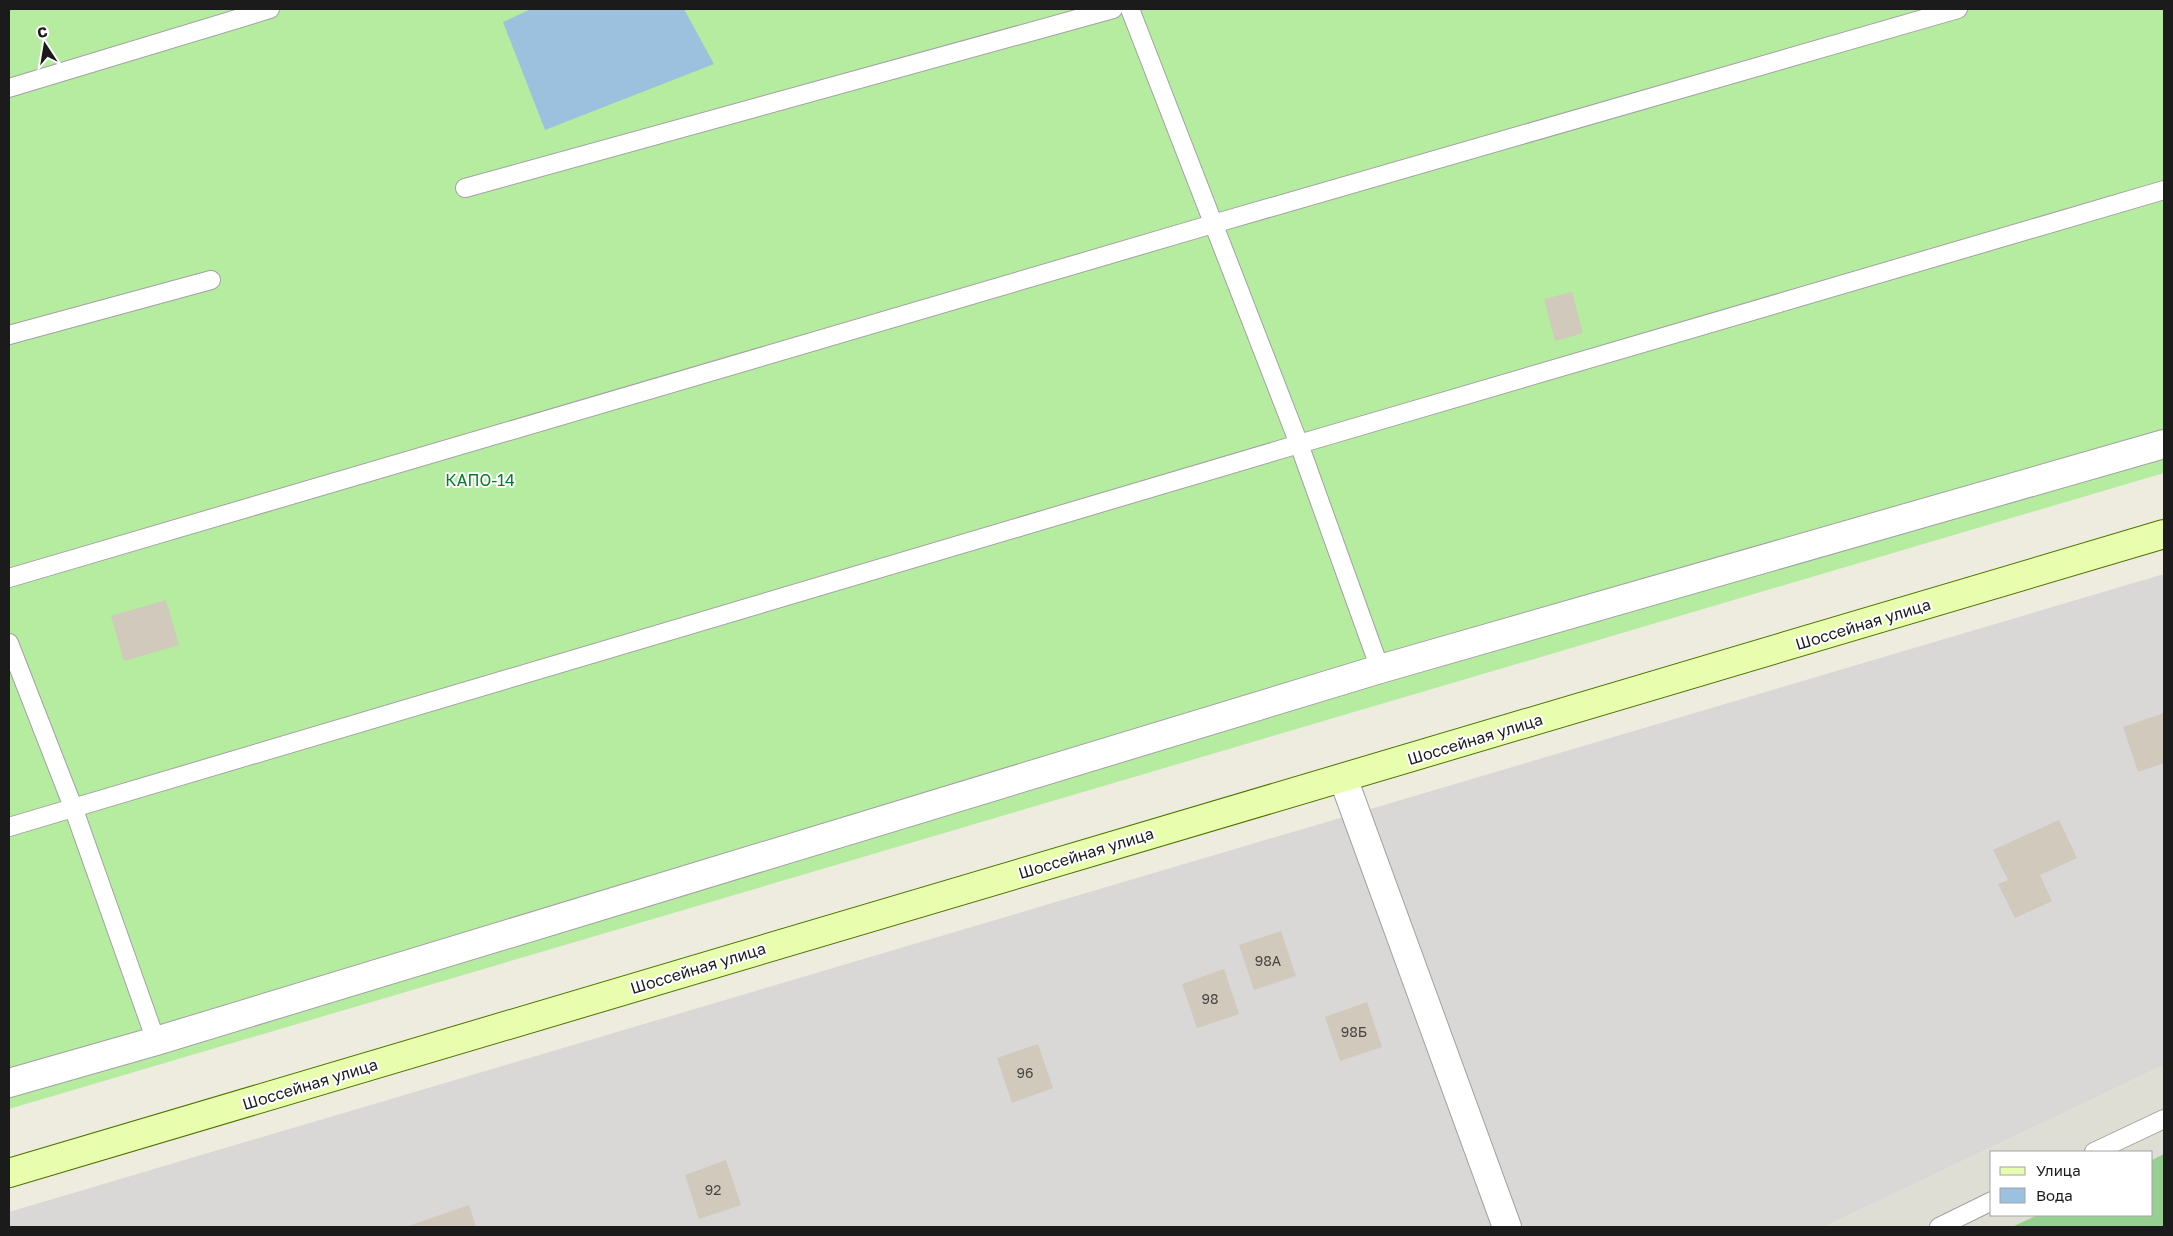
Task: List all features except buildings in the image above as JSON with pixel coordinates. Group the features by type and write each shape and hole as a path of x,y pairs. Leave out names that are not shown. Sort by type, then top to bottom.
{"street":[{"path":"9,1083 1380,670 2164,444"},
{"name":"Шоссейная улица","path":"9,1173 2164,534"},
{"path":"1343,778 1507,1227"}],"lane":[{"path":"9,88 270,9"},
{"path":"465,188 1113,9"},
{"path":"1130,9 1299,444 1380,670"},
{"path":"9,578 1214,224 1958,9"},
{"path":"9,826 2164,190"},
{"path":"9,335 211,280"},
{"path":"9,643 74,806 156,1040"},
{"path":"2096,1151 2164,1119"},
{"path":"1939,1227 1990,1202"}],"shaded area":[{"path":"2164,574 2164,1065 1824,1227 9,1227 9,1212"},
{"path":"2164,1065 2164,1227 1824,1227"}],"green space":[{"name":"КАПО-14","path":"9,9 2164,9 2164,473 9,1109"},
{"path":"2164,1154 2164,1227 2012,1227 2036,1216 2153,1216 2153,1160"}],"water":[{"path":"531,9 684,9 714,64 545,130 503,22"}]}
